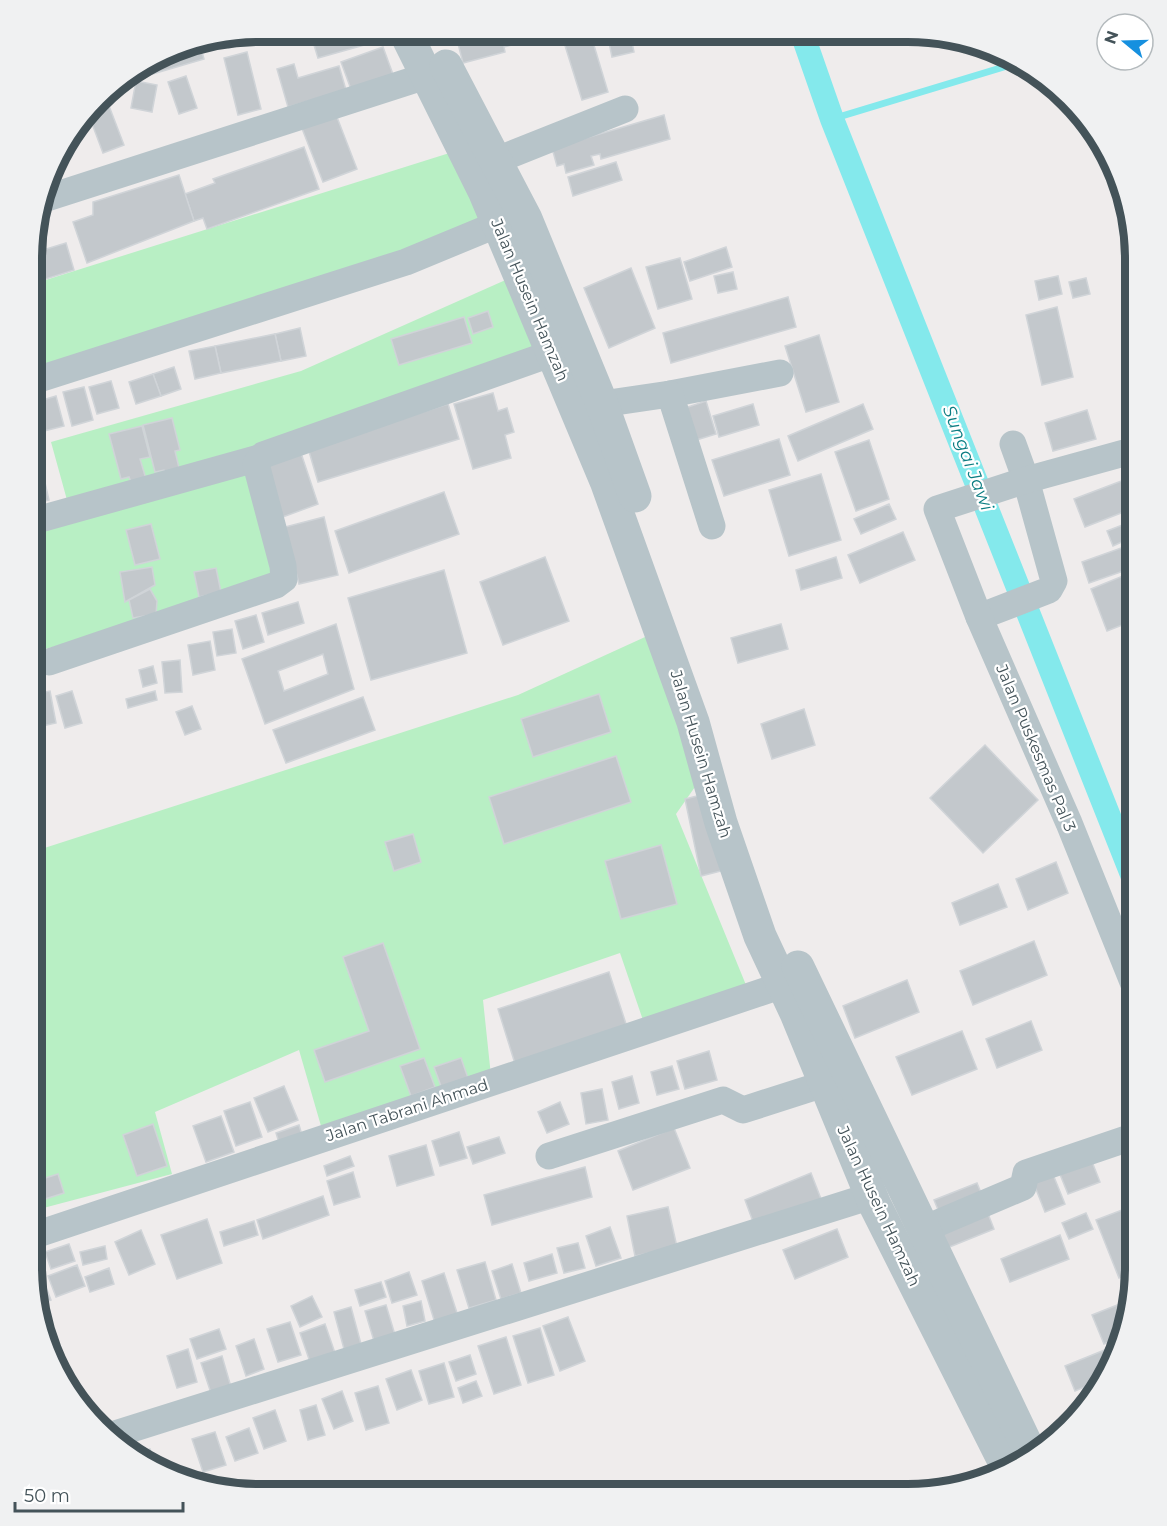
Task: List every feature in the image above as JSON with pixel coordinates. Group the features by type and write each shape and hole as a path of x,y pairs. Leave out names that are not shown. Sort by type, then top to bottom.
{"street":[{"name":"Jalan Husein Hamzah","path":"410,42 498,224 565,349 602,404 714,715 742,817 780,928 1028,1448"},
{"name":"Jalan Husein Hamzah","path":"434,42 526,219 606,481 673,665 752,914 872,1196 1004,1462"},
{"path":"51,197 426,75"},
{"path":"497,160 625,109"},
{"path":"42,378 406,261 498,224"},
{"path":"42,518 259,458 565,349"},
{"path":"602,404 670,394 780,373"},
{"path":"670,394 712,526"},
{"path":"987,614 1049,590 1054,581 1026,480 1013,444"},
{"path":"1026,480 1125,453"},
{"path":"49,662 276,585 284,579 283,566 256,464 259,458"},
{"name":"Jalan Puskesmas Pal 3","path":"1026,480 944,506 1069,823 1125,958"},
{"name":"Jalan Tabrani Ahmad","path":"42,1233 783,985"},
{"path":"549,1156 723,1100 743,1110 824,1084"},
{"path":"924,1229 1023,1187 1026,1173 1125,1139"},
{"path":"119,1433 872,1196"}],"green space":[{"path":"459,150 497,229 42,366 42,281"},
{"path":"539,265 572,344 250,456 276,585 198,610 42,650 42,508 67,500 51,442 301,371"},
{"path":"656,632 697,784 676,814 746,985 645,1026 620,953 483,1000 491,1076 321,1126 299,1050 155,1112 172,1174 42,1208 42,849 518,695"}],"building":[{"path":"248,42 229,48 228,44"},
{"path":"313,42 368,42 368,44 318,58"},
{"path":"458,42 524,42 504,47 505,52 463,63"},
{"path":"564,42 593,42 608,92 582,100"},
{"path":"609,42 632,42 634,52 612,57"},
{"path":"383,47 394,77 352,92 341,62"},
{"path":"201,49 204,59 140,78 163,64 189,53"},
{"path":"247,52 261,109 238,115 224,58"},
{"path":"294,64 298,78 339,66 346,90 288,107 277,69"},
{"path":"186,76 197,108 179,114 168,82"},
{"path":"136,81 157,85 152,112 131,108"},
{"path":"108,103 124,145 103,153 91,122"},
{"path":"335,112 357,169 323,182 301,126"},
{"path":"664,115 670,139 601,159 600,154 591,156 594,165 566,173 564,164 557,166 552,148"},
{"path":"304,147 319,189 207,229 203,218 194,221 185,194 215,183 213,179"},
{"path":"616,162 622,180 573,196 568,177"},
{"path":"179,175 194,221 87,263 73,222 93,215 93,202"},
{"path":"66,243 74,270 42,280 42,250"},
{"path":"726,247 732,267 690,281 684,262"},
{"path":"680,258 692,299 658,309 646,267"},
{"path":"631,268 655,328 609,348 584,288"},
{"path":"733,272 737,289 718,293 714,276"},
{"path":"1058,276 1062,294 1039,300 1035,281"},
{"path":"1086,278 1090,294 1073,298 1069,282"},
{"path":"788,297 796,327 671,363 663,333"},
{"path":"1057,307 1073,377 1042,385 1026,315"},
{"path":"488,311 493,327 473,334 468,318"},
{"path":"464,317 472,343 399,365 391,339"},
{"path":"300,328 306,356 281,361 275,334"},
{"path":"275,334 281,361 221,373 215,346"},
{"path":"819,335 839,402 806,412 785,346"},
{"path":"215,346 221,373 195,379 189,351"},
{"path":"174,367 181,389 161,396 153,374"},
{"path":"153,374 161,396 136,404 129,382"},
{"path":"111,381 119,408 97,414 89,387"},
{"path":"84,387 93,420 72,426 63,392"},
{"path":"493,393 498,411 507,408 514,432 505,435 511,458 473,469 454,404"},
{"path":"56,396 64,426 44,431 42,400"},
{"path":"706,401 716,434 693,441 682,409"},
{"path":"448,404 459,439 318,482 308,448"},
{"path":"753,404 759,425 719,437 713,416"},
{"path":"863,404 873,429 798,461 788,436"},
{"path":"1087,410 1096,439 1053,451 1045,423"},
{"path":"172,418 180,450 175,451 180,472 166,475 164,470 155,472 143,425"},
{"path":"142,426 150,457 140,459 146,479 131,482 129,477 121,479 109,434"},
{"path":"779,439 790,475 724,496 712,460"},
{"path":"869,440 889,499 856,511 835,452"},
{"path":"300,450 318,504 280,518 262,464"},
{"path":"42,470 49,500 42,502"},
{"path":"821,474 841,540 789,556 769,490"},
{"path":"1124,480 1125,483 1125,511 1085,527 1074,499"},
{"path":"444,492 459,534 349,573 335,531"},
{"path":"889,504 896,519 861,534 854,519"},
{"path":"324,517 338,575 299,584 285,527"},
{"path":"151,524 160,559 135,565 126,530"},
{"path":"1125,524 1125,541 1113,546 1107,531"},
{"path":"903,532 915,560 860,583 848,555"},
{"path":"1125,547 1125,570 1089,583 1082,562"},
{"path":"545,557 569,621 503,645 480,582"},
{"path":"836,557 842,578 801,590 796,570"},
{"path":"152,567 155,585 125,602 120,572"},
{"path":"216,568 221,592 199,597 194,572"},
{"path":"444,570 467,653 371,680 348,598"},
{"path":"1125,575 1125,624 1107,631 1091,589"},
{"path":"150,589 157,601 156,614 133,618 129,600"},
{"path":"298,602 304,623 268,635 262,613"},
{"path":"256,615 264,642 243,649 235,621"},
{"path":"336,624 354,689 265,724 242,659","holes":["323,654 328,674 284,691 278,671"]},
{"path":"781,624 788,649 738,663 731,638"},
{"path":"232,629 236,653 217,656 213,632"},
{"path":"210,641 215,670 193,675 188,645"},
{"path":"180,660 182,692 165,693 162,662"},
{"path":"153,666 157,683 143,687 139,670"},
{"path":"50,691 56,723 42,726 42,692"},
{"path":"72,691 82,723 65,728 56,696"},
{"path":"155,691 157,700 128,708 126,699"},
{"path":"599,694 611,732 533,757 521,719"},
{"path":"363,697 375,730 286,763 273,730"},
{"path":"192,706 201,729 185,735 176,712"},
{"path":"804,709 815,745 772,759 761,724"},
{"path":"985,745 1038,800 983,853 930,798"},
{"path":"616,756 631,802 504,844 489,797"},
{"path":"705,794 721,871 701,876 685,799"},
{"path":"413,834 421,862 394,871 385,842"},
{"path":"661,845 677,904 621,919 605,861"},
{"path":"1056,862 1068,893 1028,910 1016,879"},
{"path":"998,884 1007,907 960,925 952,903"},
{"path":"1034,941 1047,975 973,1005 960,971"},
{"path":"383,943 420,1049 325,1082 314,1050 369,1031 343,957"},
{"path":"609,972 629,1033 517,1070 498,1009"},
{"path":"907,980 919,1012 855,1038 843,1006"},
{"path":"1031,1021 1042,1050 997,1068 986,1039"},
{"path":"962,1031 977,1069 912,1095 896,1057"},
{"path":"709,1051 717,1080 685,1089 677,1061"},
{"path":"424,1058 435,1087 411,1096 400,1066"},
{"path":"461,1058 469,1081 442,1089 434,1067"},
{"path":"672,1066 679,1089 657,1095 651,1072"},
{"path":"632,1076 639,1103 619,1109 612,1082"},
{"path":"284,1086 298,1120 268,1132 254,1098"},
{"path":"602,1089 608,1120 586,1124 581,1093"},
{"path":"250,1102 262,1137 236,1146 224,1111"},
{"path":"560,1102 569,1124 547,1133 538,1112"},
{"path":"221,1116 234,1152 206,1162 193,1126"},
{"path":"153,1124 167,1166 137,1176 123,1135"},
{"path":"299,1125 304,1142 281,1149 276,1133"},
{"path":"674,1128 690,1168 633,1190 618,1151"},
{"path":"459,1132 467,1158 440,1166 432,1141"},
{"path":"499,1137 505,1153 473,1164 467,1147"},
{"path":"426,1145 434,1175 397,1186 389,1156"},
{"path":"350,1156 354,1166 327,1176 324,1166"},
{"path":"1091,1159 1100,1182 1068,1194 1059,1172"},
{"path":"585,1167 592,1197 492,1225 484,1195"},
{"path":"1050,1167 1065,1204 1045,1212 1030,1174"},
{"path":"353,1172 360,1197 334,1205 327,1181"},
{"path":"811,1173 823,1204 756,1230 745,1200"},
{"path":"58,1174 64,1193 45,1199 42,1179"},
{"path":"977,1183 984,1200 941,1217 934,1200"},
{"path":"323,1196 329,1215 263,1239 257,1220"},
{"path":"985,1206 994,1229 947,1248 938,1225"},
{"path":"668,1207 677,1247 635,1256 627,1216"},
{"path":"1125,1209 1125,1275 1119,1278 1096,1220"},
{"path":"1086,1213 1093,1229 1069,1239 1062,1223"},
{"path":"207,1219 222,1263 177,1279 161,1235"},
{"path":"254,1221 258,1235 224,1246 220,1232"},
{"path":"610,1227 621,1258 596,1266 586,1236"},
{"path":"837,1229 848,1257 795,1279 783,1250"},
{"path":"141,1230 155,1264 129,1275 115,1242"},
{"path":"1060,1235 1069,1259 1010,1282 1001,1259"},
{"path":"578,1243 585,1268 564,1273 557,1248"},
{"path":"69,1244 75,1261 51,1269 45,1252"},
{"path":"105,1246 107,1259 83,1265 80,1252"},
{"path":"552,1254 557,1273 529,1281 524,1263"},
{"path":"485,1262 496,1300 469,1308 457,1270"},
{"path":"512,1264 521,1293 501,1299 492,1271"},
{"path":"77,1265 85,1286 56,1297 48,1276"},
{"path":"109,1268 114,1284 90,1292 85,1277"},
{"path":"409,1272 417,1295 392,1303 385,1281"},
{"path":"444,1273 458,1316 435,1323 422,1281"},
{"path":"42,1276 51,1300 45,1302"},
{"path":"381,1282 386,1297 360,1306 355,1290"},
{"path":"312,1296 322,1317 300,1327 291,1306"},
{"path":"421,1301 425,1321 407,1326 403,1306"},
{"path":"1122,1303 1113,1340 1104,1344 1092,1315"},
{"path":"386,1305 395,1335 374,1341 365,1311"},
{"path":"351,1307 361,1344 344,1349 334,1312"},
{"path":"568,1317 585,1361 560,1371 543,1326"},
{"path":"290,1322 301,1355 278,1362 267,1329"},
{"path":"325,1324 335,1353 310,1362 300,1333"},
{"path":"540,1328 554,1375 528,1383 513,1336"},
{"path":"219,1329 226,1349 197,1359 190,1339"},
{"path":"506,1337 521,1385 494,1394 478,1346"},
{"path":"254,1339 264,1369 246,1376 236,1346"},
{"path":"1110,1348 1090,1385 1075,1391 1065,1366"},
{"path":"188,1349 197,1382 177,1388 167,1356"},
{"path":"470,1355 476,1374 456,1381 449,1362"},
{"path":"222,1356 231,1387 211,1393 201,1363"},
{"path":"444,1363 454,1397 429,1404 419,1371"},
{"path":"411,1370 422,1400 397,1410 386,1379"},
{"path":"476,1381 482,1396 463,1403 458,1388"},
{"path":"378,1386 389,1423 366,1430 355,1393"},
{"path":"342,1391 353,1421 334,1429 322,1399"},
{"path":"316,1405 325,1435 308,1440 300,1410"},
{"path":"275,1410 286,1441 264,1449 253,1418"},
{"path":"249,1428 258,1453 235,1461 226,1437"},
{"path":"215,1432 226,1465 203,1472 192,1439"},
{"path":"150,1449 153,1457 150,1455 144,1451"}],"waterway":[{"name":"Sungai Jawi","path":"805,42 832,119 1125,857"},
{"path":"832,119 1007,66"}]}
